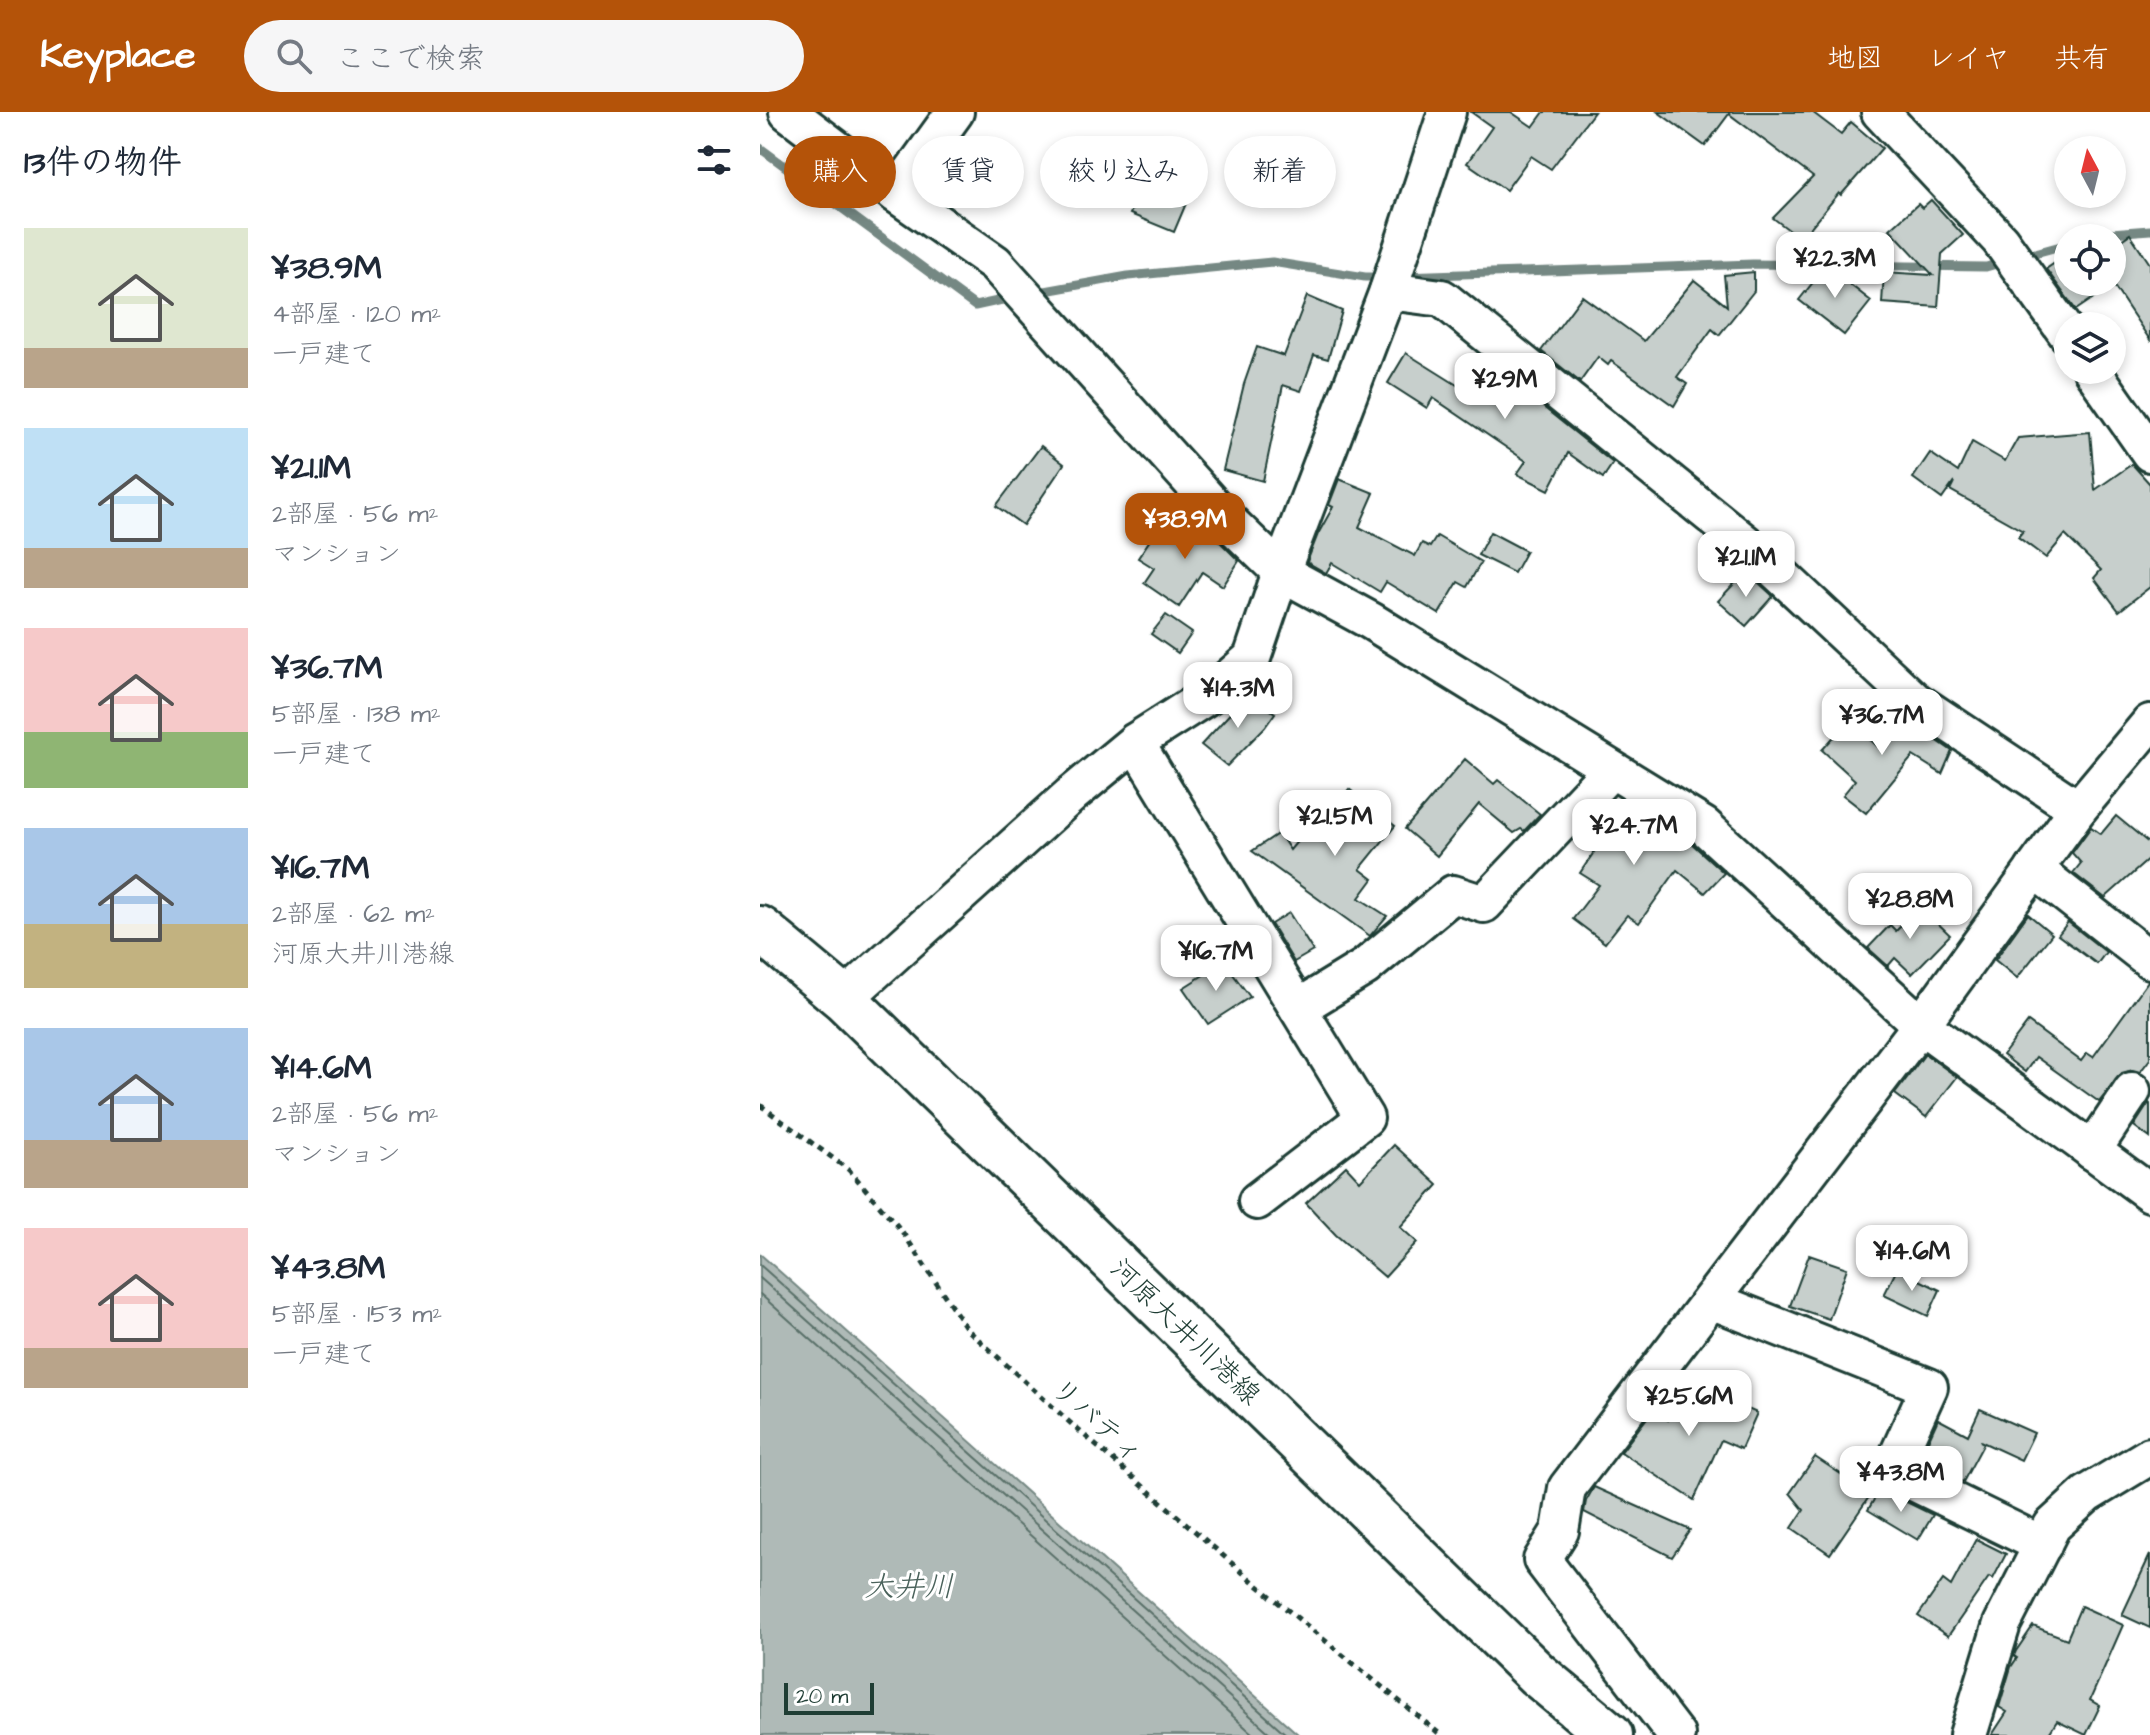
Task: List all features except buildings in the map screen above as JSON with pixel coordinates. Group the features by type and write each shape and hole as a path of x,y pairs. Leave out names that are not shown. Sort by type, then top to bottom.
{"main road":[{"name":"河原大井川港線","path":"760,929 844,999 1537,1674 1610,1735"}],"street":[{"path":"788,112 820,136"},
{"path":"955,112 896,194 995,263 1219,512 1281,572 1371,621 1704,826 1921,1025 2150,1193"},
{"path":"844,999 941,910 1135,742 1212,693 1252,658 1281,572 1392,277 1447,112"},
{"path":"1880,112 2001,243 2054,315"},
{"path":"1392,277 1442,298 1755,551 1914,700 2078,809"},
{"path":"2102,384 2150,453"},
{"path":"1676,1735 1542,1560 1560,1531 1567,1488 1921,1025 2078,809 2150,723"},
{"path":"1135,742 1365,1118 1257,1201"},
{"path":"1298,1008 1365,967 1453,894 1484,904 1611,770"},
{"path":"2034,869 2150,960"},
{"path":"2092,1151 2132,1091"},
{"path":"1711,1300 1929,1387 1891,1471 2043,1545"},
{"path":"1968,1735 2002,1624 2052,1526 2087,1494 2150,1456"}],"path":[{"name":"リバティ","path":"760,1105 849,1170 901,1230 967,1329 1257,1585 1441,1735"}],"water":[{"name":"大井川","path":"760,1254 1299,1735 760,1735"}],"waterway":[{"path":"760,148 975,306 1016,297"},
{"path":"2126,232 2150,230"},
{"path":"2021,257 2054,248"},
{"path":"1402,276 1753,264 1986,267 2007,261"},
{"path":"1034,293 1128,276 1272,262 1365,277 1384,277"}]}
